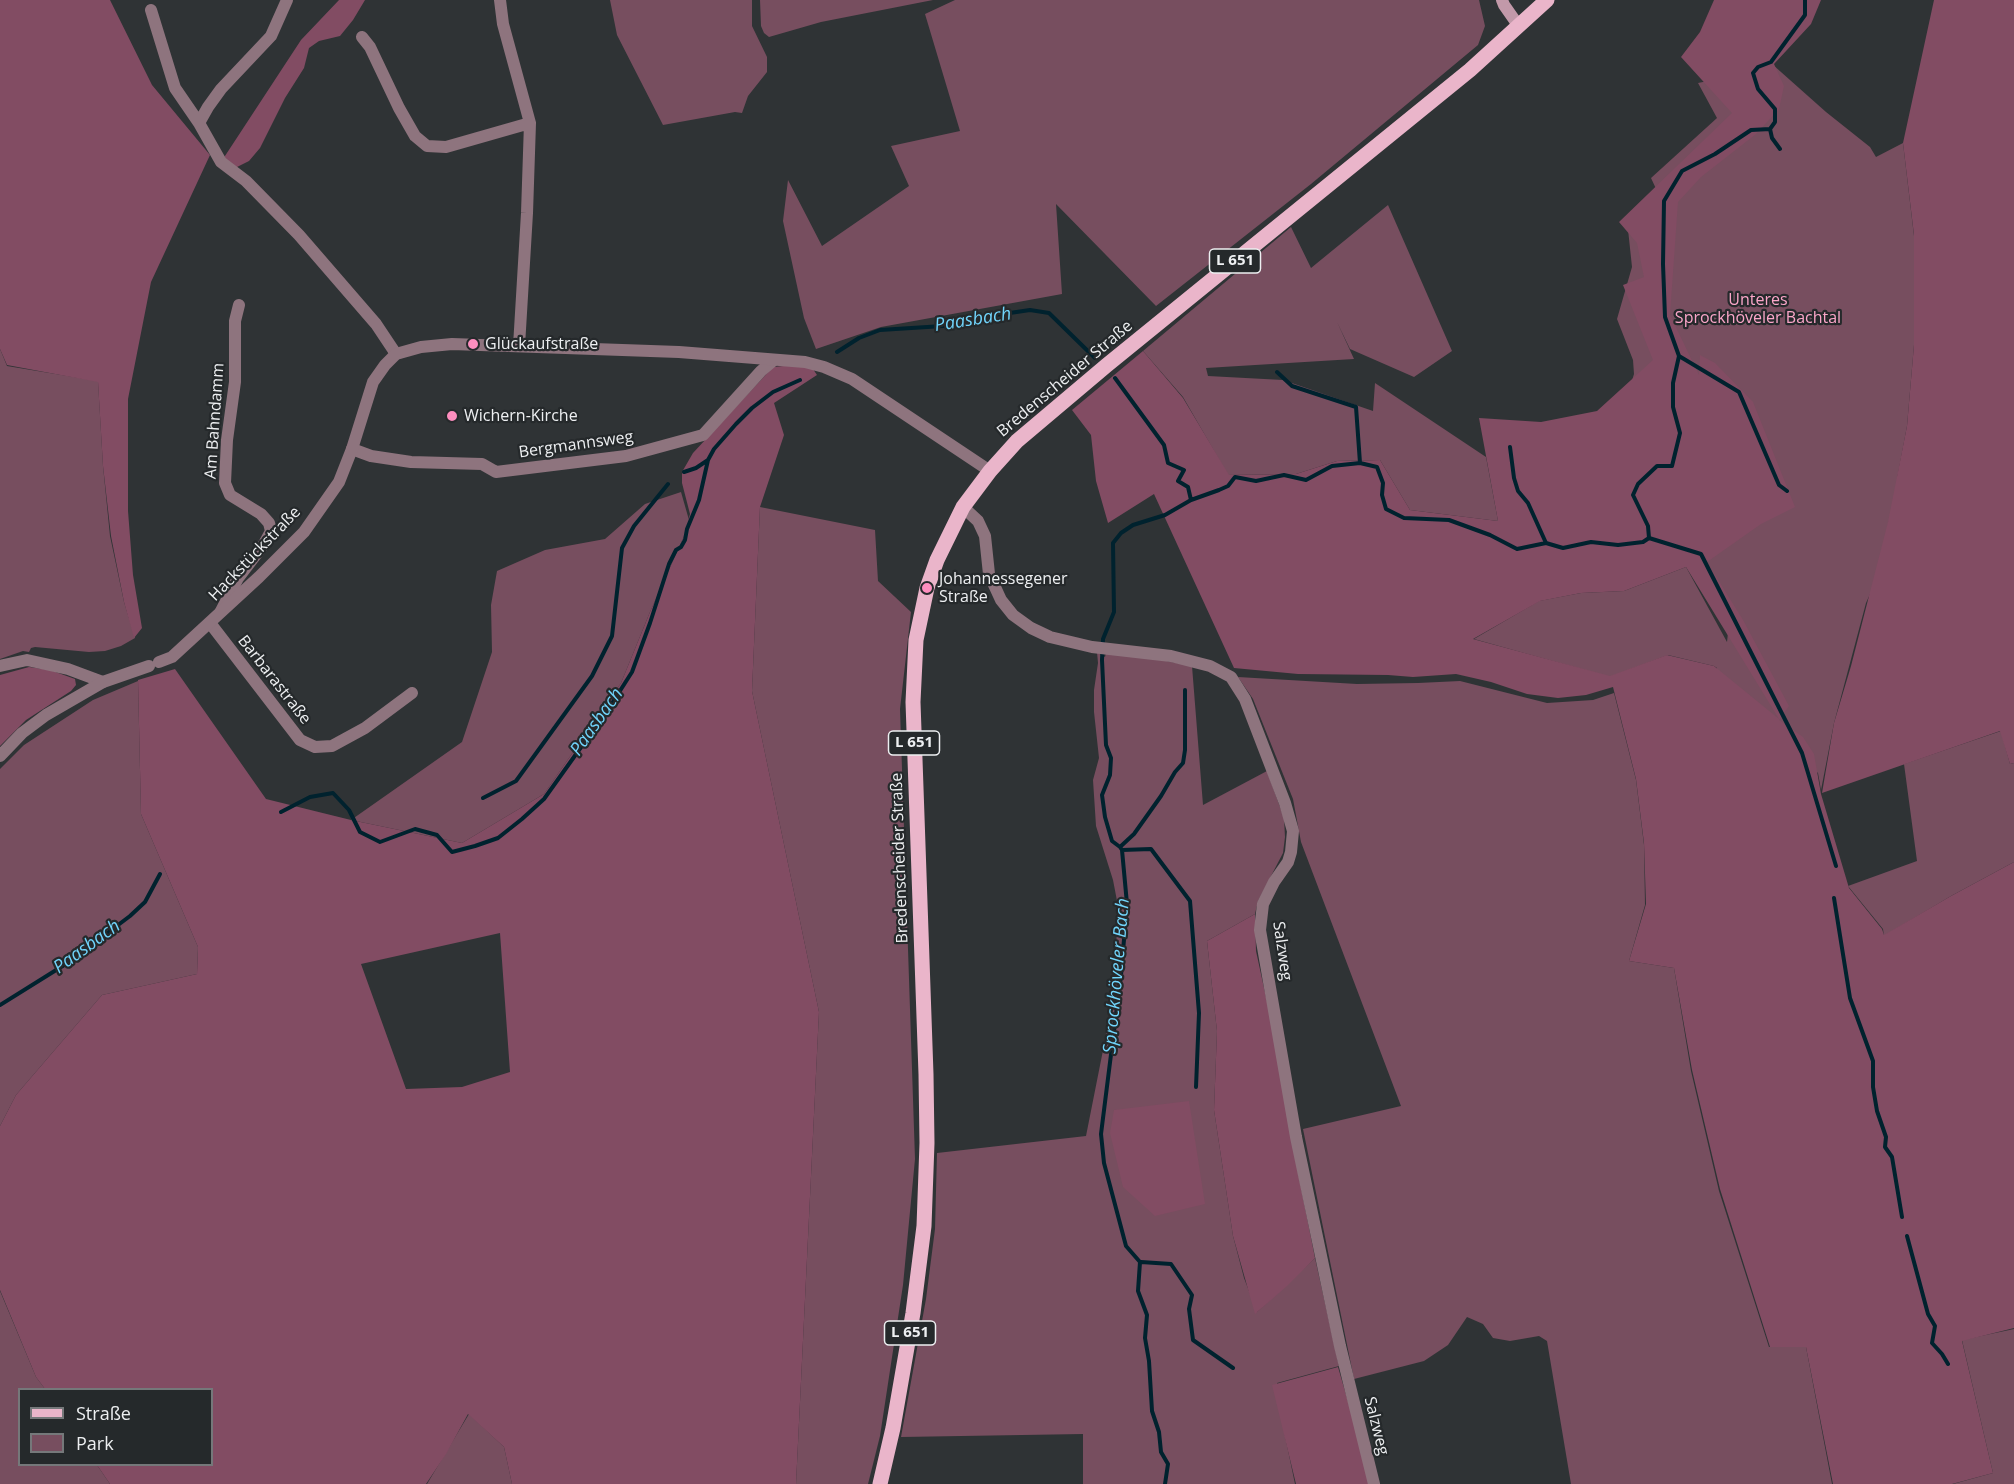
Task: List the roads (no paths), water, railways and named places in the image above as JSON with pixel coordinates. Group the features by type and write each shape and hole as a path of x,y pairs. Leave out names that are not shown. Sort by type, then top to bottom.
{"main road":[{"path":"1502,0 1518,25"},
{"name":"Bredenscheider Straße","path":"880,1484 893,1428 913,1313 924,1226 926,1074 913,702 916,640 927,588 937,560 963,507 990,471 1017,441 1470,70 1547,0"}],"street":[{"path":"199,123 221,89 271,36 287,0"},
{"path":"500,0 503,24 530,123 519,346"},
{"path":"151,10 175,88 199,123 221,162 246,181 271,205 329,268 376,324 396,354 421,347 452,344 679,352 811,364 846,376 990,471"},
{"path":"362,37 370,47 415,136 427,146 446,147 530,123"},
{"name":"Am Bahndamm","path":"221,613 234,585 271,531 269,523 261,514 230,495 225,483 227,440 235,382 235,321 239,305"},
{"name":"Hackstückstraße","path":"0,756 46,715 103,682 172,657 304,532 339,482 373,382 396,354"},
{"name":"Bergmannsweg","path":"352,449 371,456 411,462 482,464 496,472 626,456 703,435 761,371 774,360"},
{"name":"Salzweg","path":"963,507 978,521 985,536 989,574 1001,600 1013,615 1031,628 1050,637 1092,646 1171,656 1218,669 1231,677 1245,699 1291,821 1292,852 1263,904 1260,930 1296,1137 1340,1346 1374,1484"},
{"name":"Barbarastraße","path":"210,623 300,740 315,747 332,746 365,728 412,693"},
{"path":"0,666 27,660 68,669 103,682"}],"waterway":[{"name":"Sprockhöveler Bach","path":"1165,1484 1168,1464 1161,1452 1159,1432 1152,1411 1145,1338 1147,1315 1138,1291 1140,1262 1126,1246 1104,1163 1101,1134 1121,975 1127,904 1122,850 1112,841 1102,795 1110,775 1111,758 1106,745 1102,660 1103,639 1114,612 1113,543 1121,533 1133,525 1165,515 1191,500 1228,486 1235,477 1256,481 1284,475 1306,480 1332,466 1360,463 1377,467 1383,483 1382,495 1386,509 1404,518 1449,520 1490,535 1517,549 1546,543 1563,548 1591,542 1618,545 1643,542 1649,538 1648,526 1633,495 1638,484 1657,466 1672,466 1680,433 1673,407 1673,383 1679,356 1665,317 1664,201 1682,171 1715,154 1751,130 1770,129 1775,122 1775,109 1758,89 1753,73 1758,67 1771,62 1805,15 1805,0"},
{"path":"1770,129 1772,138 1780,149"},
{"name":"Paasbach","path":"837,352 859,338 880,330 943,326 976,318 1030,310 1049,313 1095,358"},
{"path":"1679,356 1739,392 1779,485 1787,491"},
{"path":"1277,372 1292,386 1356,407 1360,463"},
{"name":"Paasbach","path":"1115,378 1164,445 1168,463 1184,470 1178,481 1188,487 1191,500"},
{"name":"Paasbach","path":"281,812 310,797 333,793 349,810 360,832 380,842 415,829 437,835 452,852 498,838 522,819 544,799 632,672 669,564 676,550 685,540 699,500 708,460 714,449 752,408 773,392 800,380"},
{"path":"1510,447 1518,491 1528,503 1546,543"},
{"path":"684,472 708,460"},
{"path":"483,798 516,781 592,676 612,636 622,548 634,526 668,484"},
{"path":"1649,538 1701,554 1802,753 1836,866"},
{"path":"1120,847 1134,834 1183,763 1185,690"},
{"path":"1122,850 1151,849 1190,901 1199,1013 1196,1087"},
{"name":"Paasbach","path":"0,1005 69,962 130,916 145,902 160,874"},
{"path":"1834,898 1850,998 1873,1061 1873,1087 1877,1111 1886,1137 1885,1147 1892,1157 1902,1217"},
{"path":"1907,1236 1928,1314 1935,1326 1932,1343 1948,1364"},
{"path":"1141,1262 1171,1264 1192,1295 1189,1309 1193,1340 1233,1368"}],"place":[{"name":"Glückaufstraße","path":"473,344"},
{"name":"Wichern-Kirche","path":"452,416"},
{"name":"Johannessegener Straße","path":"927,588"}],"park label":[{"name":"Unteres Sprockhöveler Bachtal","path":"1758,309"}]}
